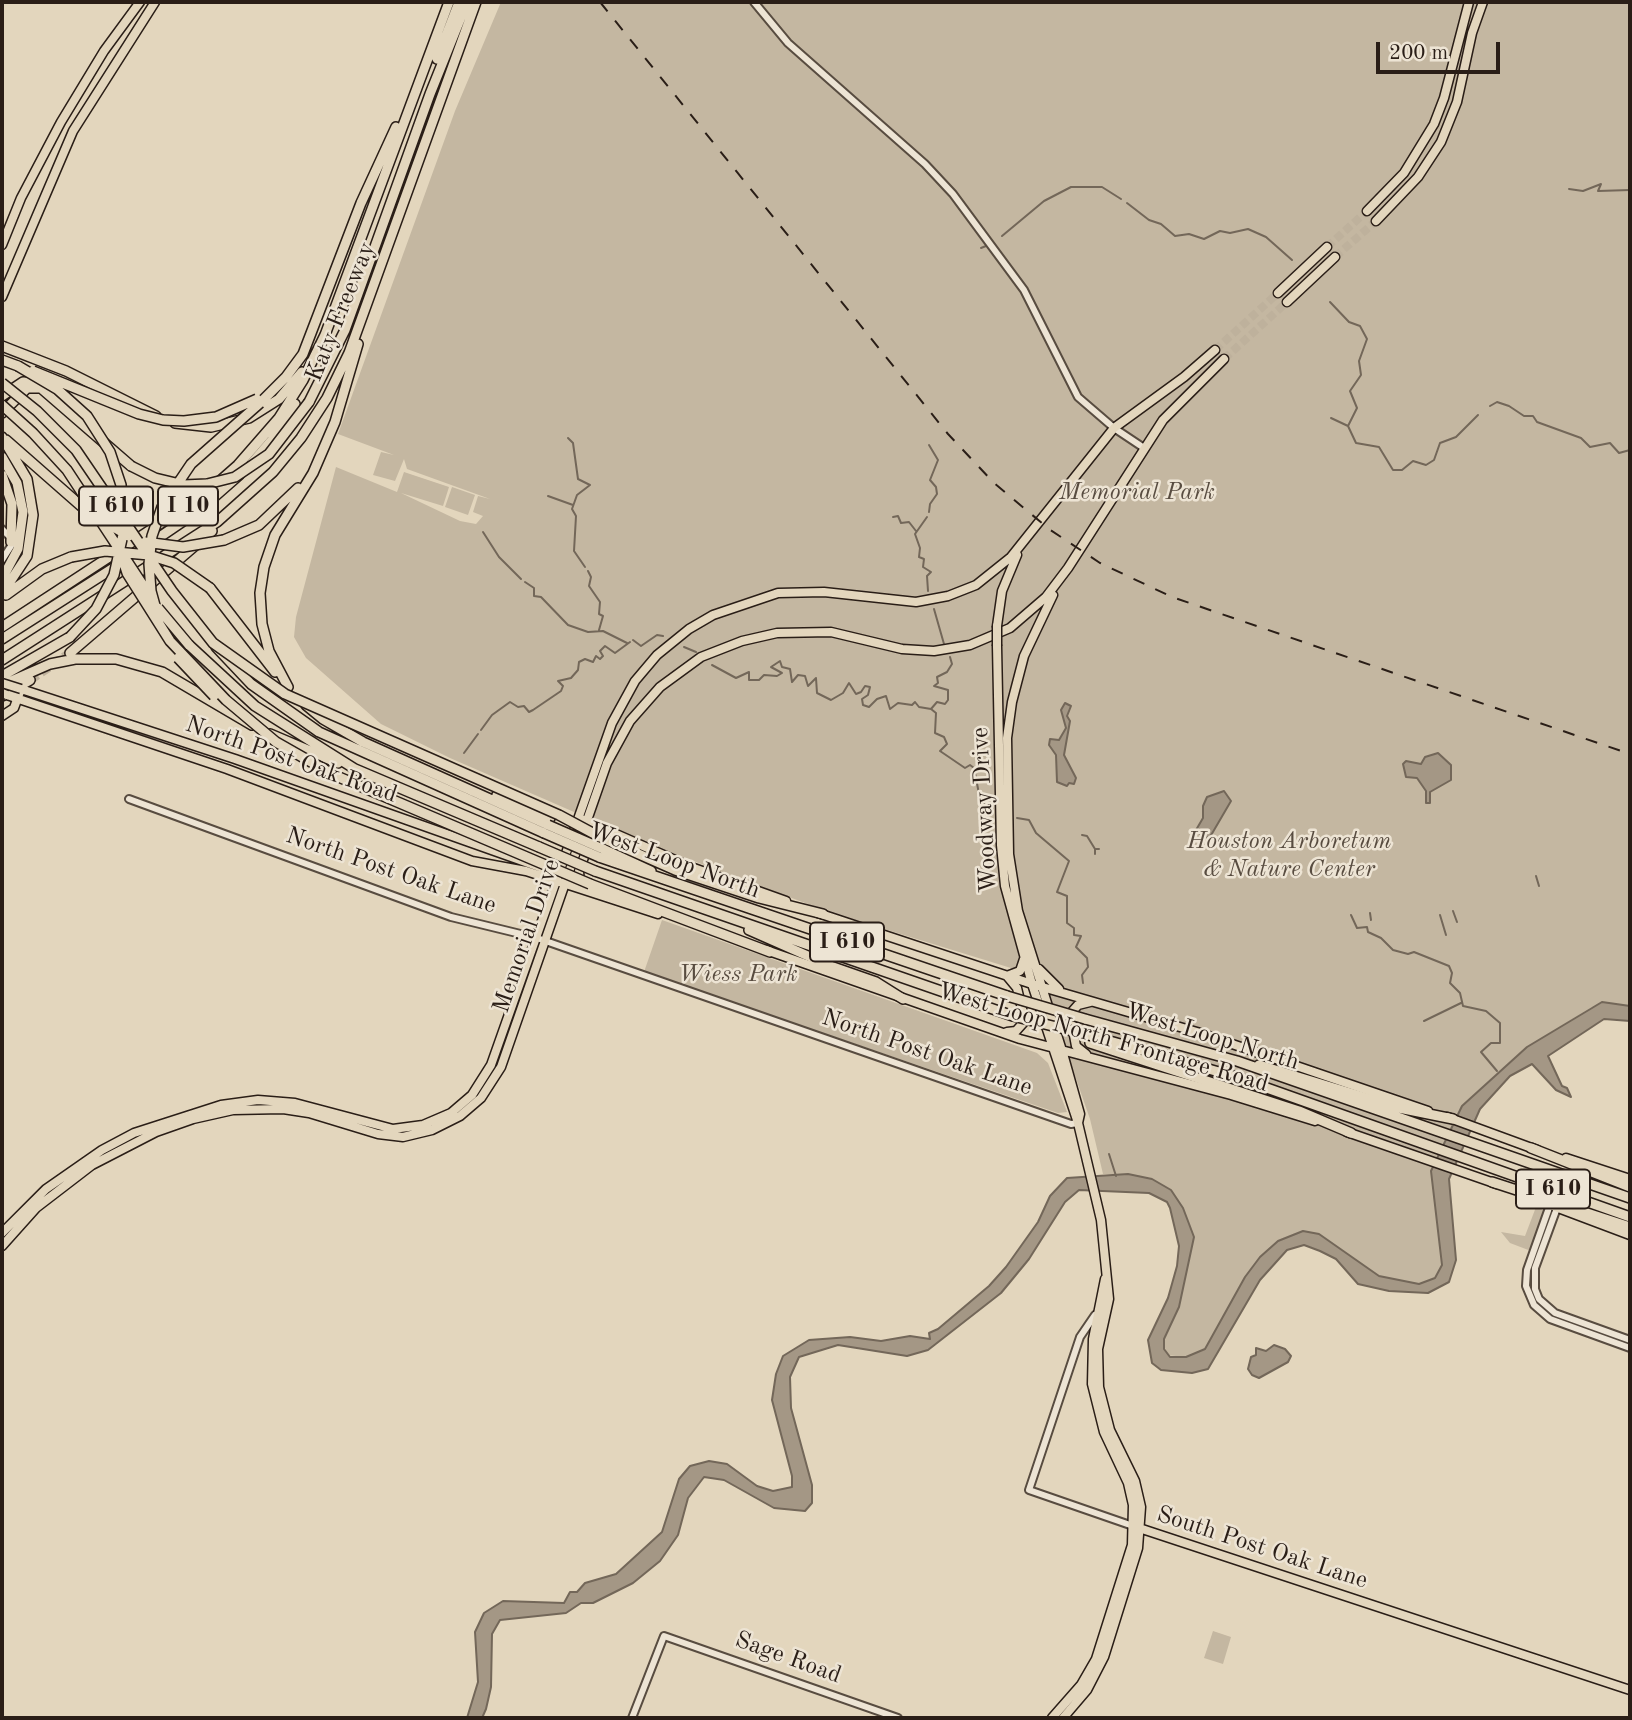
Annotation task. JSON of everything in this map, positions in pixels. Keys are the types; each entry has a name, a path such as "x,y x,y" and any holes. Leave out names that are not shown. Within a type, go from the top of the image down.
{"highway":[{"name":"Katy Freeway","path":"2,627 164,523 222,480 279,418 303,380 325,335 449,2"},
{"path":"308,401 341,327 459,2"},
{"path":"2,413 27,388 41,388 132,465 155,478 184,485 207,484 235,477 269,454 308,401 345,330 430,94 467,2"},
{"name":"Katy Freeway","path":"2,660 201,533 236,507 290,452 327,398 349,353 476,2"},
{"path":"243,720 195,678 173,651 153,602 149,558 159,514 178,480 270,391 303,354 361,203 393,132 407,111"},
{"path":"288,687 266,639 260,604 261,581 272,543 320,456 335,422 385,256"},
{"path":"2,346 66,371 162,419 191,427 211,428 249,418 279,399 305,369 325,335"},
{"path":"2,639 184,521 235,480 260,454 289,414 325,335"},
{"path":"2,360 139,414 170,421 216,417 270,391"},
{"path":"2,677 70,637 96,609 117,568 124,530 121,485 110,452 87,416 57,389 18,366"},
{"path":"2,396 23,382 43,385 132,465"},
{"name":"I 610","path":"2,383 37,411 76,450 172,592 231,666 256,689 331,739 548,825"},
{"name":"West Loop North","path":"2,405 62,464 169,623 211,668 268,715 322,753 594,871 729,919 1013,1016 1091,1040 1233,1076 1630,1217"},
{"path":"2,437 88,512 121,532 153,543 183,547 224,540 259,525 279,510 320,456"},
{"path":"2,437 27,480 33,515 27,556 2,596"},
{"path":"2,457 16,483 23,512 21,537 2,579"},
{"path":"2,475 12,505 11,541"},
{"path":"70,653 222,524 236,507"},
{"path":"119,548 127,573 170,641 226,700 276,742 334,775 588,888 771,952"},
{"path":"2,596 42,569 71,557 105,551 149,555 173,563 210,587 288,687 323,719 386,752 548,825 759,898 823,915"},
{"path":"213,643 285,694 559,816 604,843"},
{"path":"2,684 39,667 63,661 99,658 133,663 171,677 243,720 322,753"},
{"path":"8,696 30,680"},
{"name":"West Loop North","path":"604,843 688,887 1007,996 1398,1109 1480,1147 1630,1198"},
{"path":"729,919 764,939 876,982 903,999"},
{"path":"1091,1040 1299,1111 1351,1133"},
{"path":"1398,1109 1453,1119"},
{"path":"1531,1148 1630,1187"},
{"path":"1492,1182 1630,1227"}],"main road":[{"path":"2,245 41,159 104,51 140,2"},
{"path":"2,296 51,175 73,131 115,60 155,2"},
{"path":"1367,211 1404,173 1431,130 1444,98 1469,2"},
{"path":"1376,221 1418,177 1441,142 1457,102 1472,33 1483,2"},
{"path":"1278,293 1327,247"},
{"path":"1287,302 1335,257"},
{"name":"Memorial Drive","path":"2,1233 79,1165 134,1133 221,1105 258,1100 393,1129 423,1125 451,1113 472,1096 491,1065 541,939 621,704 652,660 689,629 739,604 778,593 824,592 902,602 948,596 976,585 999,569 1031,533 1080,467 1114,428 1184,377 1215,350"},
{"name":"Memorial Drive","path":"582,819 607,763 630,721 660,687 701,657 742,641 799,631 831,632 911,650 943,650 970,645 998,635 1022,619 1046,597 1068,568 1144,448 1176,404 1224,359"},
{"name":"Woodway Drive","path":"1031,533 1005,580 997,626 1003,872 1024,958 1062,1051 1080,1114 1078,1123"},
{"name":"Woodway Drive","path":"1068,568 1037,624 1020,670 1009,721 1003,786 1012,886 1035,964 1036,985 1052,1048 1078,1123 1101,1220 1109,1299 1095,1354"},
{"name":"North Post Oak Road","path":"2,684 235,759 562,879"},
{"path":"2,716 10,712 8,696 21,689"},
{"name":"North Post Oak Road","path":"8,696 226,769 471,861 562,879"},
{"path":"582,819 604,843"},
{"path":"588,888 578,878 590,840 599,833 604,843"},
{"path":"562,879 588,888"},
{"name":"West Loop North Frontage Road","path":"823,915 1090,1002 1150,1017 1398,1109"},
{"name":"Memorial Drive","path":"295,1107 391,1136 412,1135 448,1123 481,1098 495,1078 530,986 541,939"},
{"name":"West Loop North Frontage Road","path":"771,952 1020,1039 1231,1095 1384,1143 1630,1235"},
{"path":"1001,1032 1016,1031 1025,1021 1017,988 1007,976 1020,971 1024,958"},
{"path":"1035,964 1050,983 1068,994"},
{"path":"1073,1090 1073,1064 1088,1057 1076,1046 1070,1014 1078,1005 1090,1002"},
{"path":"1020,1039 1038,1047 1058,1065"},
{"path":"1453,1119 1531,1148 1630,1179"},
{"name":"Memorial Drive","path":"2,1246 34,1205"},
{"name":"Woodway Drive","path":"1063,1718 1087,1690 1138,1551 1141,1529 1117,1450 1099,1405 1093,1339 1107,1269"},
{"name":"Woodway Drive","path":"1121,1595 1129,1558 1141,1529"},
{"name":"South Post Oak Lane","path":"1141,1529 1630,1690"},
{"name":"Woodway Drive","path":"1052,1718 1070,1700 1099,1660"}],"street":[{"path":"754,2 788,43 925,164 953,194 1024,290 1074,391 1114,428 1144,448"},
{"path":"2,529 11,541 7,563"},
{"name":"North Post Oak Lane","path":"129,799 448,916 541,939 1071,1124 1078,1123"},
{"path":"1554,1207 1535,1268 1535,1289 1539,1299 1555,1313 1630,1340"},
{"path":"1554,1207 1527,1270 1526,1286 1534,1305 1550,1319 1630,1348"},
{"name":"South Post Oak Lane","path":"1098,1310 1078,1343 1029,1490 1141,1529"},
{"path":"1078,1343 1086,1334 1093,1339"},
{"name":"Sage Road","path":"632,1718 664,1636 898,1718"}],"green space":[{"name":"Memorial Park","path":"501,2 1630,2 1630,1006 1592,1007 1527,1047 1431,1171 1442,1265 1435,1278 1419,1284 1379,1276 1319,1234 1303,1231 1279,1241 1205,1349 1186,1357 1166,1355 1164,1340 1179,1307 1194,1237 1183,1208 1128,1174 1103,1174 1090,1119 1042,981 1011,968 829,912 643,842 450,758 381,724 306,658 294,637 296,617 336,467 397,492 404,472 449,487 443,506 401,493 460,521 476,524 483,516 473,512 478,496 490,499 407,469 404,459 395,481 373,475 381,452 394,455 338,434 455,111"},
{"path":"452,487 475,495 468,515 445,507"},
{"name":"Wiess Park","path":"662,920 1037,1053 1048,1063 1067,1112 1058,1113 644,972"},
{"path":"1536,1207 1545,1211 1531,1251 1510,1243 1501,1232 1525,1236"},
{"path":"1213,1631 1231,1637 1223,1664 1204,1658"}],"shaded area":[{"path":"1065,703 1071,706 1067,716 1070,721 1064,755 1076,778 1074,784 1069,783 1067,786 1057,782 1056,755 1049,745 1050,739 1059,740 1066,728 1061,710"},
{"path":"1438,753 1451,765 1451,780 1430,792 1430,803 1426,803 1426,791 1417,778 1406,777 1403,764 1406,761 1421,764 1425,757"},
{"path":"1224,791 1231,801 1210,837 1204,838 1196,830 1203,818 1203,806 1207,797"},
{"path":"1602,1002 1630,1006 1630,1021 1604,1019 1548,1056 1562,1086 1567,1088 1571,1097 1556,1090 1532,1064 1510,1076 1480,1109 1449,1179 1456,1260 1449,1282 1428,1293 1389,1291 1358,1284 1336,1259 1320,1251 1304,1245 1287,1250 1260,1280 1208,1369 1192,1373 1161,1370 1152,1363 1148,1340 1168,1298 1177,1266 1179,1246 1170,1208 1167,1202 1149,1193 1079,1190 1065,1202 1029,1259 1001,1293 928,1350 907,1356 838,1345 799,1357 790,1377 791,1408 812,1485 812,1503 805,1511 774,1508 724,1480 704,1477 688,1498 678,1535 660,1561 633,1583 593,1603 581,1603 566,1613 500,1620 492,1634 491,1687 486,1709 482,1718 467,1718 478,1682 475,1632 484,1613 503,1601 564,1603 570,1592 577,1592 585,1583 616,1574 662,1532 679,1479 690,1466 709,1461 727,1464 757,1486 773,1491 792,1487 792,1476 772,1400 776,1374 783,1356 809,1340 850,1337 881,1341 910,1336 930,1339 929,1333 938,1329 989,1286 1006,1267 1038,1222 1050,1196 1067,1178 1128,1174 1152,1179 1171,1190 1183,1208 1194,1237 1179,1307 1164,1339 1164,1349 1170,1357 1186,1357 1205,1349 1245,1277 1260,1257 1278,1241 1303,1231 1319,1234 1379,1276 1419,1284 1435,1278 1442,1265 1431,1171 1462,1106 1527,1047"},
{"path":"1274,1345 1285,1349 1291,1356 1288,1362 1259,1378 1252,1375 1248,1369 1251,1357 1256,1355 1256,1348 1266,1351"}],"waterway":[{"path":"1569,189 1583,191 1601,184 1598,191 1630,190"},
{"path":"1002,236 1044,201 1071,187 1102,187 1121,199"},
{"path":"1127,203 1175,236 1189,234 1204,239 1220,231 1230,233 1248,229 1266,237 1292,260"},
{"path":"981,248 986,246"},
{"path":"1330,302 1349,322 1360,326 1367,339 1359,361 1361,375 1350,391 1357,408 1348,426 1356,443 1379,447 1393,470 1402,470 1413,461 1426,465 1434,460 1440,443 1456,437 1478,415"},
{"path":"1490,406 1497,402 1509,406 1524,416 1533,416 1537,422 1581,438 1590,447 1610,443 1619,453 1630,450"},
{"path":"1331,418 1348,426"},
{"path":"568,438 573,443 578,479 590,485 577,495 572,509 576,516 574,551 585,567"},
{"path":"929,445 938,460 930,480 936,487 937,494 930,504 929,512"},
{"path":"548,496 573,505"},
{"path":"893,517 898,516 901,523 909,522 916,531"},
{"path":"927,517 915,534 920,548 919,557 924,559 923,567 931,572 927,576 928,591"},
{"path":"483,532 499,557 521,579"},
{"path":"588,571 591,577 589,586 600,602 599,614 603,616 599,630"},
{"path":"525,582 534,588 534,596 541,597 568,625 588,632 603,631 627,643"},
{"path":"934,609 944,644"},
{"path":"633,640 641,646 657,635 663,636"},
{"path":"481,730 492,715 510,702 518,707 524,706 529,712 561,691 563,686 558,681 571,678 578,670 579,662 585,659 593,662 596,656 600,659 603,656 600,651 605,646 615,653 630,642"},
{"path":"684,647 696,652"},
{"path":"950,657 952,664 947,672 937,677 938,683 934,686 948,690 945,704 937,702 931,709 936,713 935,733 944,737 947,744 940,751 965,768 970,765 974,768 980,799 991,812"},
{"path":"712,665 736,678 749,672 749,680 759,680 764,675 777,676 782,673 771,667 780,661 782,667 790,669 792,682 798,675 805,676 808,686 816,678 817,693 831,700 843,693 849,683 856,694 865,686 870,687 868,695 862,699 863,705 869,707 877,699 886,696 890,709 898,703 912,705 915,702 919,707 931,709"},
{"path":"464,753 478,734"},
{"path":"1017,818 1029,820 1036,833 1069,861 1057,892 1067,896 1067,923 1074,928 1074,935 1081,936 1076,947 1087,958 1088,967 1082,975 1083,983"},
{"path":"1082,835 1087,836 1095,849 1099,849 1095,849 1095,854"},
{"path":"1536,876 1539,886"},
{"path":"1453,911 1457,922"},
{"path":"1370,913 1371,920"},
{"path":"1351,915 1357,928 1367,927 1368,932 1381,938 1393,950 1408,954 1414,952 1449,966 1452,973 1450,983 1460,993 1463,1006 1486,1011 1500,1023 1500,1043 1491,1043 1481,1052 1497,1071"},
{"path":"1440,915 1446,935"},
{"path":"1424,1021 1461,1003"},
{"path":"1109,1154 1116,1176"}],"tunnel":[{"path":"1327,247 1367,211"},
{"path":"1335,257 1376,221"},
{"path":"1215,350 1278,293"},
{"path":"1224,359 1287,302"},
{"path":"30,680 70,653"}],"railway":[{"path":"600,2 948,434 994,483 1049,529 1100,563 1172,597 1630,754"}],"park label":[{"name":"Houston Arboretum & Nature Center","path":"1289,856"}]}
